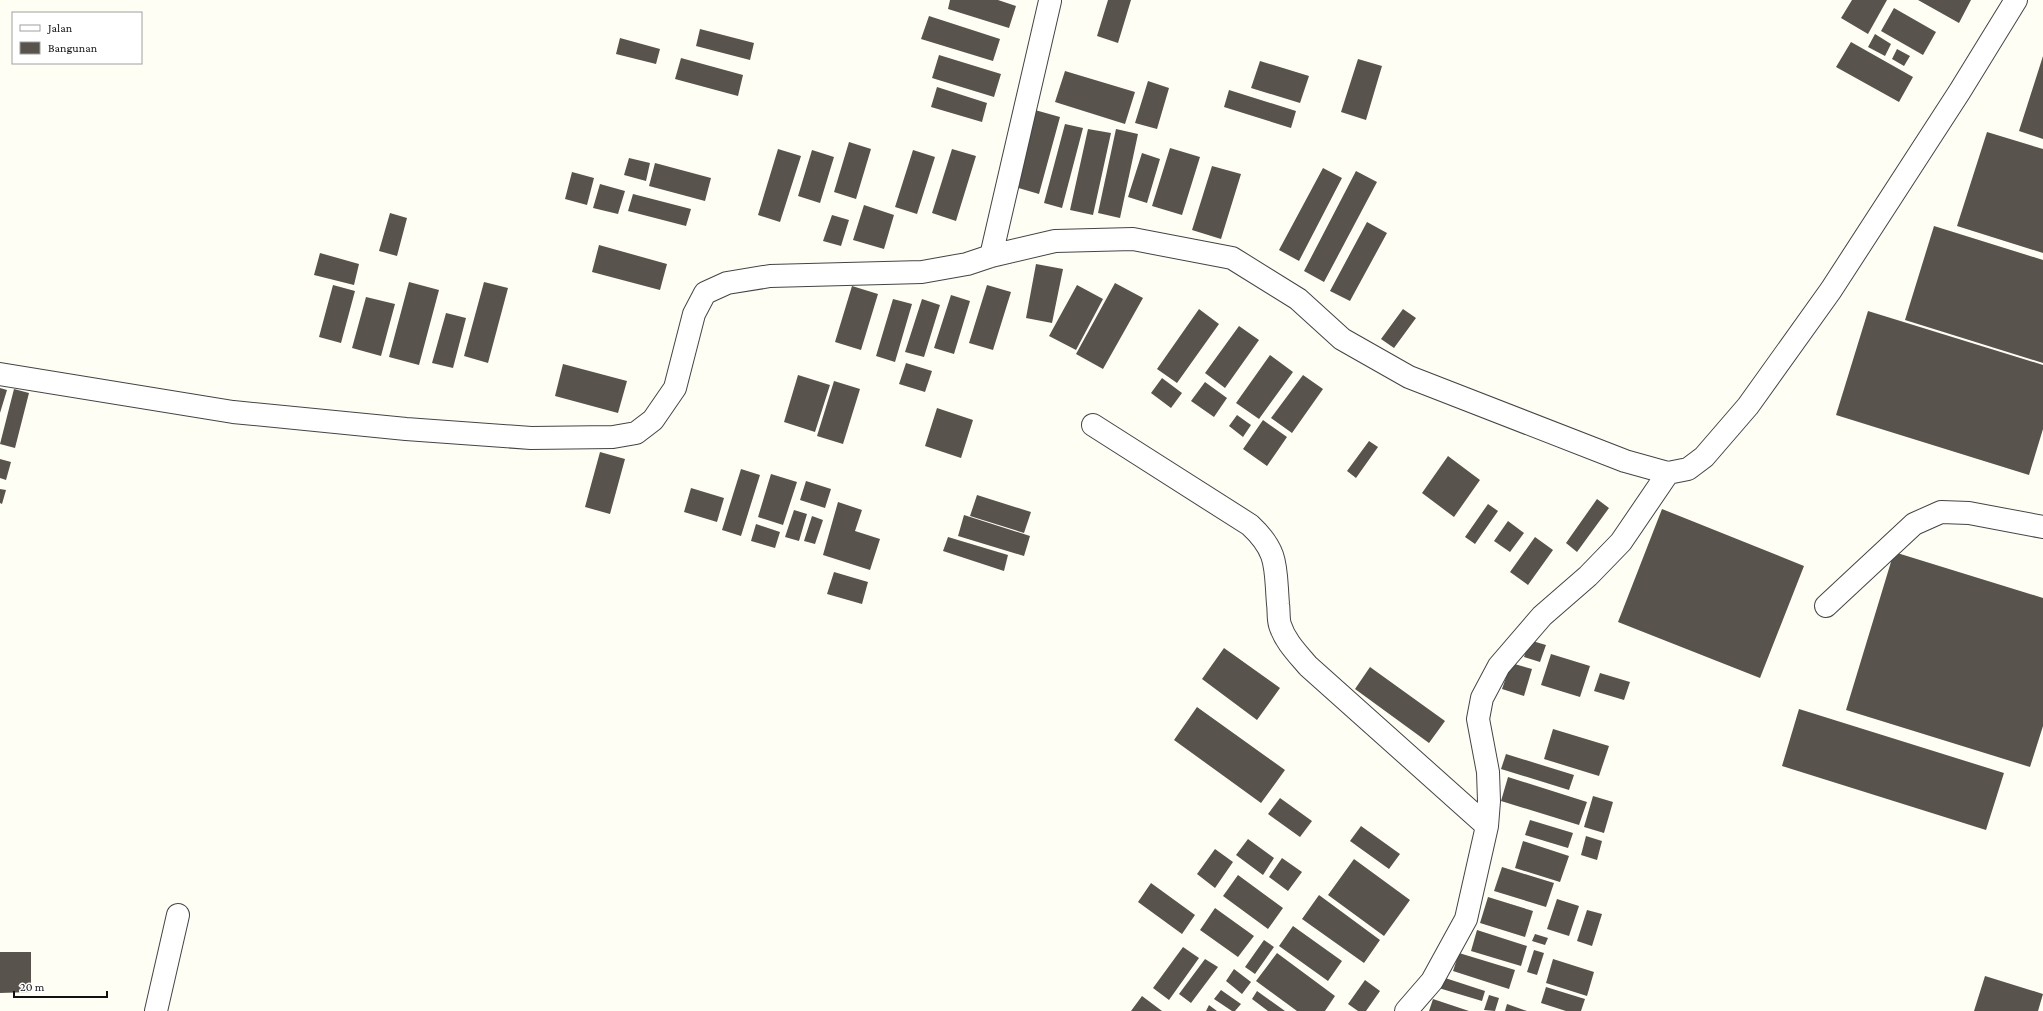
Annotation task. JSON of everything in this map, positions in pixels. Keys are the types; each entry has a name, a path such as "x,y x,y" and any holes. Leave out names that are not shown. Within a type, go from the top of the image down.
{"street":[{"path":"0,374 233,412 406,429 515,437 579,439 613,437 636,433 652,420 675,388 694,314 705,293 727,283 770,276 922,272 967,264 991,256 1055,241 1133,239 1232,258 1298,299 1342,339 1409,377 1625,461 1668,473 1688,469 1704,457 1748,406 1832,290 1960,91 2016,0"},
{"path":"991,256 1050,1"},
{"path":"1093,425 1250,525 1262,536 1272,551 1276,569 1280,624 1291,647 1308,666 1486,826"},
{"path":"1406,1011 1432,981 1466,919 1486,826 1489,801 1488,772 1478,719 1482,698 1500,666 1542,616 1588,576 1621,542 1668,473"},
{"path":"1826,606 1914,524 1941,512 1969,513 2043,527"},
{"path":"156,1011 178,915"}],"building":[{"path":"950,0 998,0 1016,6 1009,28 948,9"},
{"path":"1108,0 1131,0 1118,43 1097,36"},
{"path":"1852,0 1887,0 1868,34 1841,18"},
{"path":"1918,0 1971,0 1959,23"},
{"path":"1894,8 1936,32 1923,55 1881,31"},
{"path":"929,16 1000,39 993,61 921,39"},
{"path":"700,29 754,43 750,60 696,46"},
{"path":"1875,34 1891,44 1885,56 1868,47"},
{"path":"620,38 660,49 656,64 616,54"},
{"path":"1851,42 1913,77 1899,102 1836,67"},
{"path":"1897,49 1910,56 1904,66 1892,59"},
{"path":"939,55 1001,74 994,97 932,78"},
{"path":"2043,56 2043,139 2019,131"},
{"path":"681,58 743,75 738,96 675,79"},
{"path":"1358,59 1382,66 1366,120 1341,112"},
{"path":"1260,61 1309,76 1300,103 1251,88"},
{"path":"1065,71 1135,92 1125,124 1055,102"},
{"path":"1148,81 1169,88 1157,129 1135,123"},
{"path":"937,87 987,103 982,122 931,107"},
{"path":"1229,90 1296,111 1291,128 1224,107"},
{"path":"1035,110 1060,117 1039,194 1015,187"},
{"path":"1065,124 1083,128 1062,208 1044,203"},
{"path":"1088,129 1111,133 1093,215 1070,210"},
{"path":"1116,129 1138,134 1120,218 1098,213"},
{"path":"1987,132 2043,149 2043,253 1957,226"},
{"path":"849,142 871,149 856,199 834,192"},
{"path":"1170,148 1200,157 1182,215 1152,206"},
{"path":"778,149 801,156 780,222 758,215"},
{"path":"952,149 976,156 956,221 932,213"},
{"path":"812,150 834,157 820,203 798,196"},
{"path":"913,150 935,157 917,214 895,207"},
{"path":"1142,153 1160,159 1147,203 1128,197"},
{"path":"629,158 650,163 646,181 624,175"},
{"path":"655,163 711,178 705,201 649,186"},
{"path":"1212,166 1241,174 1221,239 1192,230"},
{"path":"1323,168 1342,178 1299,261 1279,250"},
{"path":"1356,171 1377,182 1324,282 1304,271"},
{"path":"572,172 594,178 587,205 565,199"},
{"path":"600,184 625,191 618,214 593,208"},
{"path":"633,194 691,209 686,226 628,211"},
{"path":"864,205 894,215 884,249 853,240"},
{"path":"390,213 407,218 397,256 379,251"},
{"path":"832,215 849,220 841,246 823,241"},
{"path":"1367,222 1387,233 1350,301 1330,291"},
{"path":"1934,226 2043,260 2043,363 1905,320"},
{"path":"599,245 667,264 660,290 592,272"},
{"path":"320,253 359,264 354,285 314,275"},
{"path":"1036,264 1063,269 1052,323 1026,318"},
{"path":"409,282 439,290 419,365 389,357"},
{"path":"484,282 508,288 488,363 464,356"},
{"path":"1115,283 1143,298 1103,369 1076,354"},
{"path":"333,285 355,291 341,343 319,337"},
{"path":"987,285 1011,292 993,350 969,343"},
{"path":"1077,285 1103,299 1076,350 1049,336"},
{"path":"852,286 878,294 861,350 835,342"},
{"path":"951,295 970,301 954,354 934,348"},
{"path":"366,297 395,304 381,356 352,348"},
{"path":"893,299 912,304 895,362 876,356"},
{"path":"922,299 940,305 924,357 905,352"},
{"path":"1199,309 1219,324 1177,383 1157,369"},
{"path":"1403,309 1416,318 1394,348 1381,339"},
{"path":"1868,311 2043,365 2043,429 2029,475 1836,415"},
{"path":"446,313 466,318 453,368 432,363"},
{"path":"1239,326 1259,340 1225,388 1205,373"},
{"path":"1270,355 1293,372 1259,419 1236,403"},
{"path":"906,363 932,371 925,392 899,384"},
{"path":"563,364 627,381 618,413 555,396"},
{"path":"798,375 830,385 815,432 784,422"},
{"path":"1303,375 1323,389 1292,433 1271,418"},
{"path":"1162,378 1182,393 1171,408 1151,393"},
{"path":"834,381 860,389 843,444 817,436"},
{"path":"1205,382 1227,398 1214,417 1191,401"},
{"path":"0,388 7,390 0,413"},
{"path":"14,389 29,393 15,448 0,444"},
{"path":"937,408 973,420 961,458 925,446"},
{"path":"1237,415 1251,425 1243,437 1229,426"},
{"path":"1263,420 1287,437 1267,466 1243,449"},
{"path":"1369,441 1378,447 1356,478 1347,471"},
{"path":"600,452 625,459 610,514 585,507"},
{"path":"1448,456 1480,480 1454,517 1422,493"},
{"path":"0,459 11,462 6,480 0,478"},
{"path":"741,469 760,475 741,536 722,530"},
{"path":"771,474 797,482 783,525 758,517"},
{"path":"806,481 831,489 825,508 800,500"},
{"path":"691,488 724,498 717,522 684,512"},
{"path":"0,489 6,490 2,504 0,503"},
{"path":"977,495 1031,512 1024,533 970,516"},
{"path":"1597,499 1609,508 1577,552 1566,543"},
{"path":"838,502 862,510 855,531 880,539 870,570 823,555"},
{"path":"1488,504 1498,511 1475,544 1465,537"},
{"path":"1662,509 1804,566 1760,678 1618,622"},
{"path":"794,510 807,514 799,541 785,537"},
{"path":"964,515 1030,536 1024,556 958,536"},
{"path":"812,516 823,520 815,544 804,541"},
{"path":"1508,521 1524,533 1510,552 1494,541"},
{"path":"756,524 780,532 775,548 751,541"},
{"path":"948,537 1008,555 1004,571 943,551"},
{"path":"1535,537 1553,550 1528,585 1510,572"},
{"path":"1894,552 2043,598 2043,726 2030,767 1846,710"},
{"path":"834,572 868,582 862,604 827,594"},
{"path":"1529,640 1546,645 1540,662 1524,657"},
{"path":"1224,648 1280,688 1257,720 1202,679"},
{"path":"1551,654 1590,666 1580,697 1541,685"},
{"path":"1511,663 1532,669 1524,696 1502,689"},
{"path":"1370,667 1445,721 1429,743 1355,689"},
{"path":"1600,673 1630,682 1624,700 1594,691"},
{"path":"1197,707 1285,770 1261,803 1174,740"},
{"path":"1799,709 2004,773 1986,830 1782,766"},
{"path":"1553,729 1609,746 1599,776 1544,759"},
{"path":"1506,754 1574,775 1569,790 1501,769"},
{"path":"1508,777 1587,802 1579,825 1501,801"},
{"path":"1593,796 1613,802 1604,833 1584,827"},
{"path":"1280,798 1312,821 1300,837 1268,814"},
{"path":"1530,820 1573,833 1568,848 1525,835"},
{"path":"1361,826 1400,854 1389,869 1350,841"},
{"path":"1586,836 1602,841 1597,860 1581,855"},
{"path":"1248,839 1274,858 1263,875 1236,855"},
{"path":"1523,841 1569,856 1560,882 1515,868"},
{"path":"1215,849 1233,862 1215,888 1197,874"},
{"path":"1282,858 1302,872 1288,891 1269,877"},
{"path":"1354,859 1410,900 1384,936 1328,895"},
{"path":"1502,867 1554,883 1546,907 1494,891"},
{"path":"1238,875 1283,908 1268,929 1223,896"},
{"path":"1151,883 1195,915 1182,934 1138,902"},
{"path":"1319,895 1380,940 1364,963 1302,919"},
{"path":"1488,897 1533,911 1525,937 1480,923"},
{"path":"1557,899 1579,906 1569,936 1547,929"},
{"path":"1215,908 1254,936 1238,957 1200,930"},
{"path":"1587,910 1602,914 1592,946 1577,941"},
{"path":"1293,926 1342,961 1328,981 1279,946"},
{"path":"1477,930 1527,946 1521,966 1471,951"},
{"path":"1535,934 1548,938 1545,945 1532,941"},
{"path":"1264,940 1274,947 1255,974 1245,967"},
{"path":"1183,947 1199,958 1169,1000 1153,988"},
{"path":"1534,950 1544,953 1537,975 1527,972"},
{"path":"0,952 31,952 31,992 0,993"},
{"path":"1277,953 1335,996 1325,1011 1297,1011 1256,981"},
{"path":"1459,953 1515,970 1509,989 1453,971"},
{"path":"1205,959 1218,967 1191,1003 1179,994"},
{"path":"1553,959 1594,972 1587,996 1546,983"},
{"path":"1234,969 1251,982 1242,994 1226,981"},
{"path":"1436,975 1485,991 1482,1001 1432,986"},
{"path":"1985,976 2043,994 2038,1011 1974,1011"},
{"path":"1365,980 1380,991 1366,1011 1358,1011 1348,1004"},
{"path":"1546,987 1585,999 1581,1011 1566,1011 1541,1003"},
{"path":"1221,990 1241,1004 1235,1011 1232,1011 1214,999"},
{"path":"1257,991 1285,1011 1268,1011 1252,999"},
{"path":"1489,995 1499,998 1495,1011 1484,1010"},
{"path":"1142,996 1162,1011 1131,1011"},
{"path":"1433,999 1469,1011 1429,1011"},
{"path":"1507,1004 1527,1011 1505,1011"},
{"path":"1209,1005 1217,1011 1206,1011"}]}
